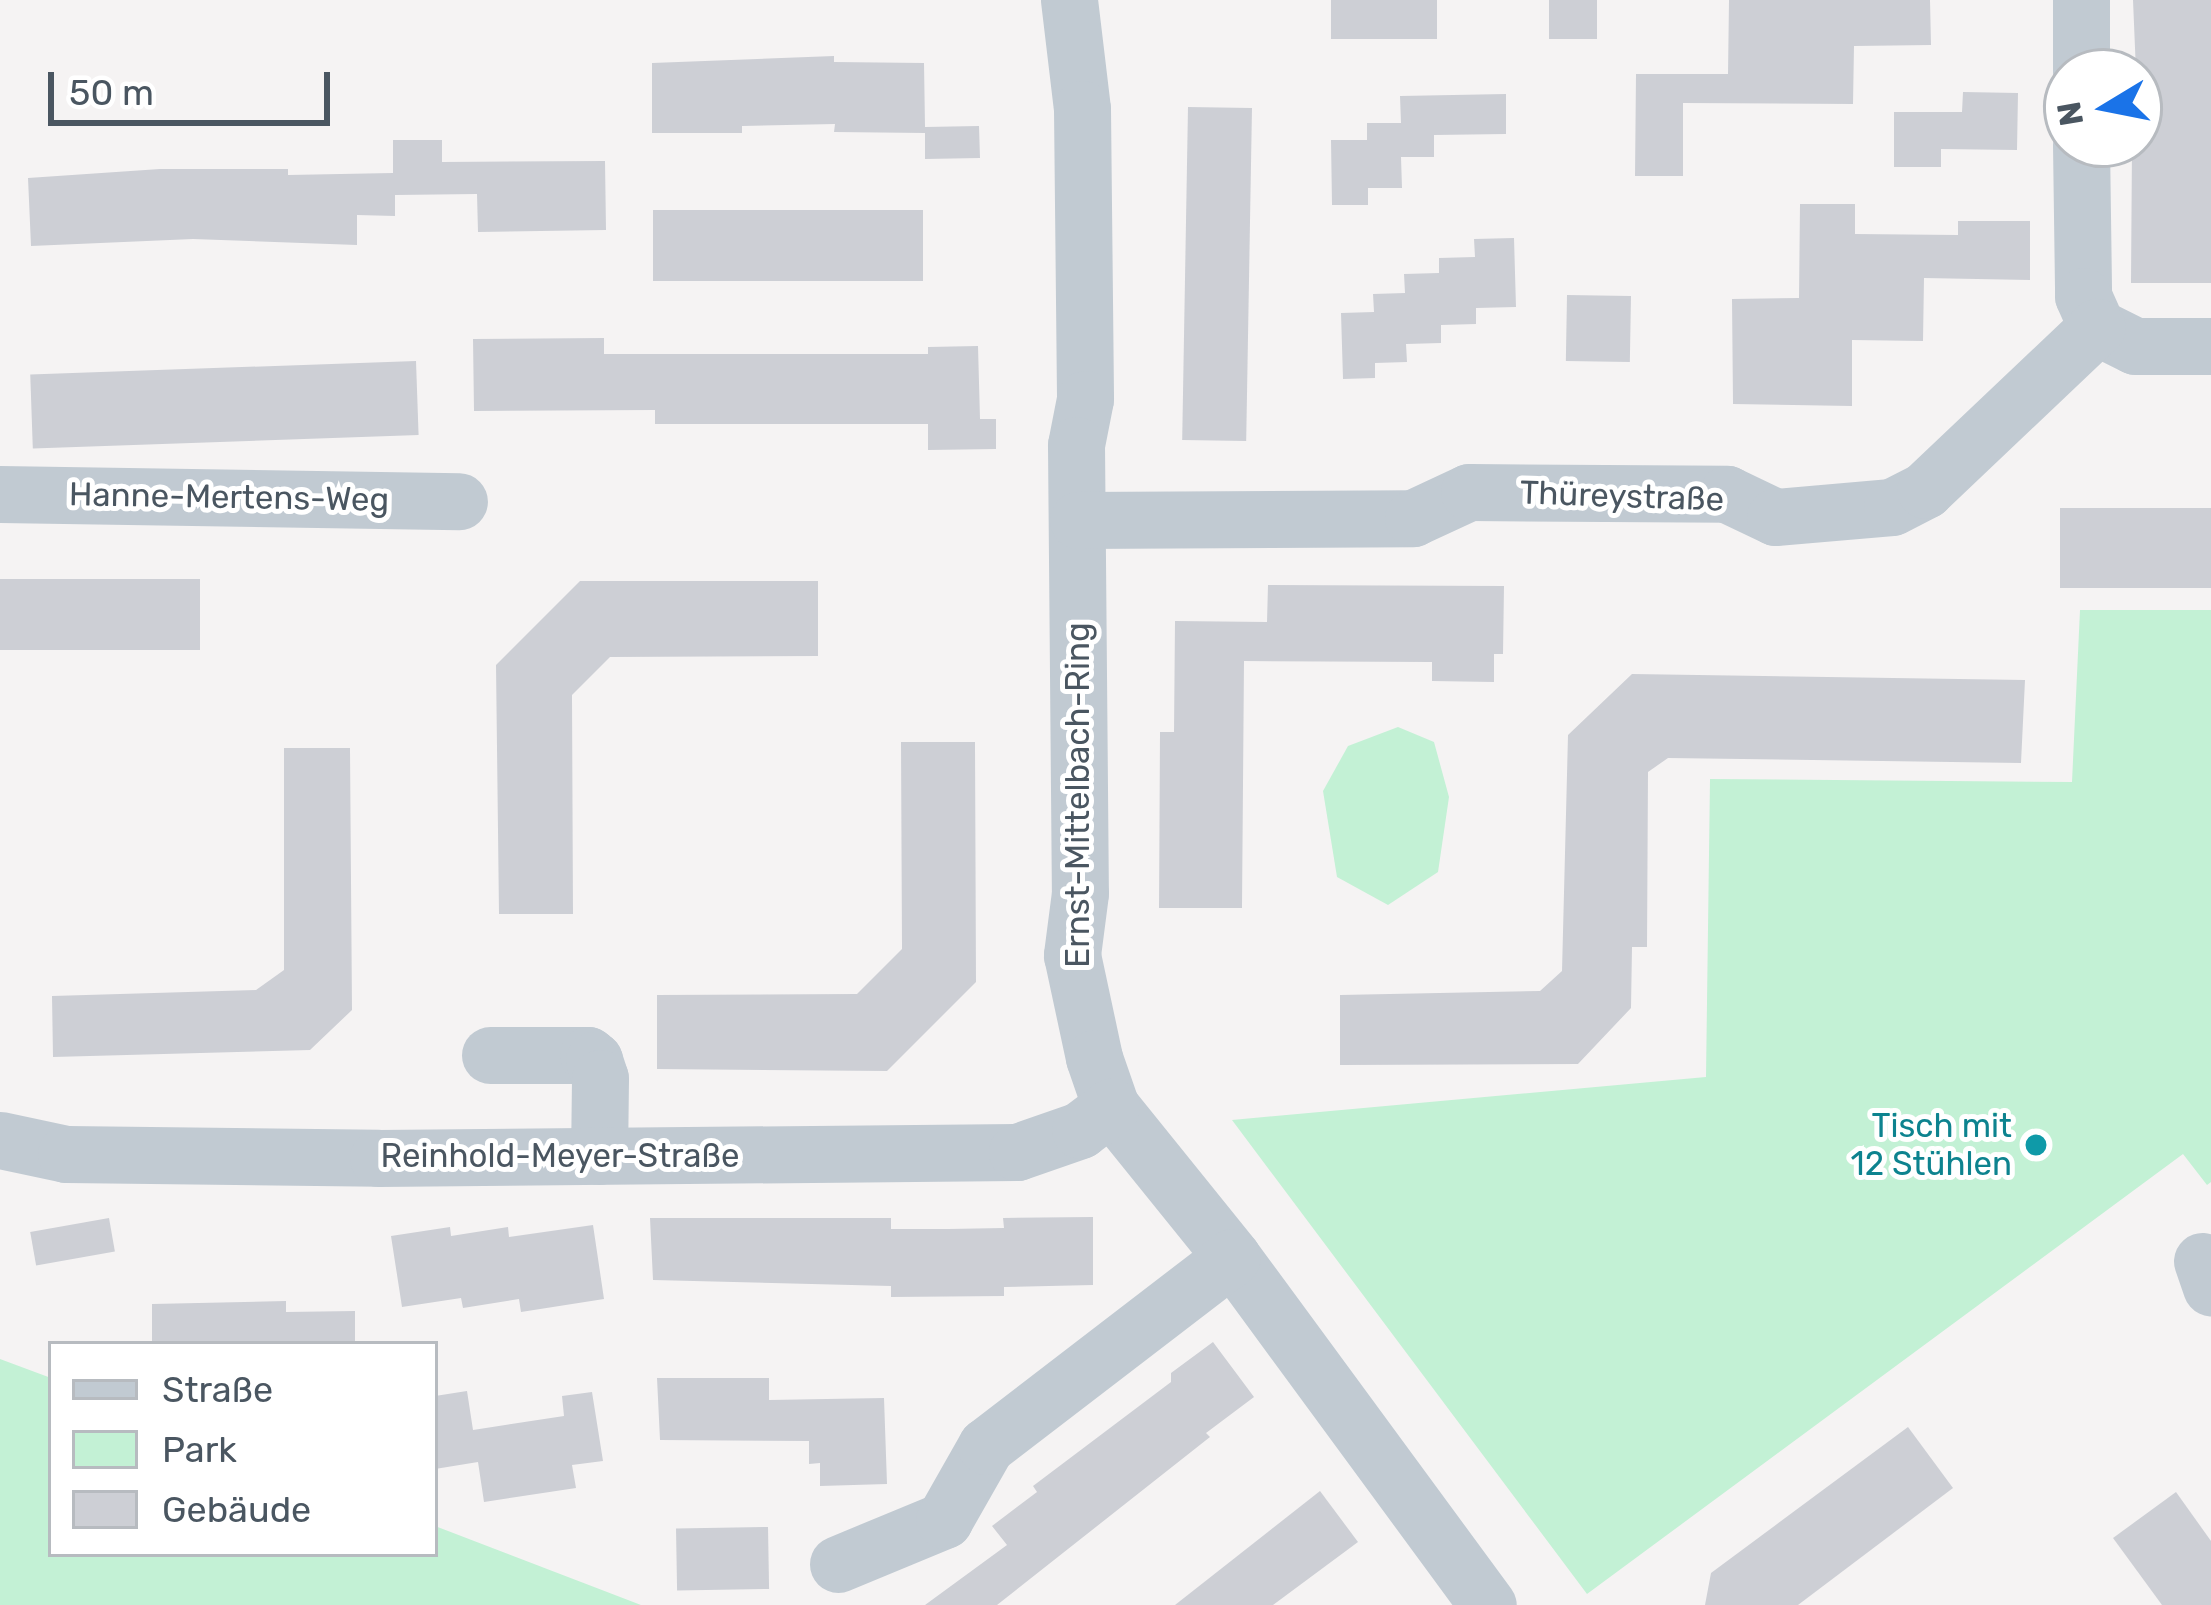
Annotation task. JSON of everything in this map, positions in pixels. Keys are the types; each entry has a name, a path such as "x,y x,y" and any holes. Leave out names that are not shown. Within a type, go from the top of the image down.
{"street":[{"name":"Ernst-Mittelbach-Ring","path":"1069,0 1082,109 1085,399 1076,445 1081,893 1072,955 1094,1058 1111,1107 1232,1257 1475,1601"},
{"path":"2081,0 2081,48"},
{"path":"2081,168 2083,296 2097,327 2135,346 2211,346"},
{"name":"Thüreystraße","path":"1078,520 1413,518 1469,492 1727,494 1774,517 1892,507 1925,490 2097,327"},
{"name":"Hanne-Mertens-Weg","path":"0,494 459,501"},
{"path":"490,1055 588,1054 600,1078 598,1156"},
{"name":"Reinhold-Meyer-Straße","path":"0,1140 66,1154 1017,1152 1080,1130 1111,1107"},
{"path":"838,1564 944,1520 986,1446 1232,1257"}],"green space":[{"path":"2080,610 2211,610 2211,1182 2207,1185 2183,1154 1587,1594 1232,1120 1706,1077 1710,779 2072,782"},
{"path":"1398,727 1434,742 1449,797 1438,872 1388,905 1337,877 1323,791 1348,746"},
{"path":"0,1359 48,1377 48,1557 438,1557 438,1527 641,1605 0,1605"}],"building":[{"path":"1331,0 1437,0 1437,39 1331,39"},
{"path":"1549,0 1597,0 1597,39 1549,39"},
{"path":"1729,0 1930,0 1931,45 1854,46 1853,104 1683,103 1683,176 1635,176 1636,74 1728,74"},
{"path":"2133,0 2211,0 2211,283 2131,283 2132,168 2163,168 2163,48 2135,48"},
{"path":"834,56 834,62 924,63 925,127 979,126 980,158 925,159 925,133 834,132 835,124 742,126 742,133 652,133 652,63"},
{"path":"1963,92 2018,93 2017,150 1941,149 1941,167 1894,167 1894,112 1962,112"},
{"path":"1506,94 1506,134 1434,135 1434,157 1401,157 1402,188 1368,188 1368,205 1332,205 1331,140 1367,140 1367,123 1401,123 1400,96"},
{"path":"1188,107 1252,108 1246,441 1182,440"},
{"path":"393,140 442,140 442,162 605,161 606,230 478,232 477,194 395,195 395,216 357,215 357,245 193,239 31,246 28,178 160,169 288,169 288,175 393,173"},
{"path":"1800,204 1855,204 1855,234 1958,235 1958,221 2030,221 2030,280 1924,278 1923,341 1852,340 1852,406 1733,404 1732,299 1799,298"},
{"path":"653,210 923,210 923,281 653,281"},
{"path":"1514,238 1516,307 1476,308 1476,324 1441,325 1441,343 1406,344 1407,362 1375,363 1375,378 1343,379 1341,313 1374,312 1373,294 1405,293 1404,274 1439,273 1439,258 1475,257 1474,239"},
{"path":"1567,295 1631,296 1630,362 1566,361"},
{"path":"604,338 604,354 928,354 928,347 978,346 980,419 996,419 996,449 928,450 928,424 655,424 655,410 474,411 473,339"},
{"path":"416,361 419,435 33,448 30,374"},
{"path":"2060,508 2211,508 2211,588 2060,588"},
{"path":"0,579 200,579 200,650 0,650"},
{"path":"580,581 818,581 818,656 610,657 572,695 573,914 499,914 496,665"},
{"path":"1268,585 1504,586 1503,654 1494,654 1494,682 1432,681 1432,662 1244,661 1242,908 1159,908 1160,732 1174,732 1175,621 1267,622"},
{"path":"1632,674 2025,680 2021,763 1668,758 1648,772 1647,947 1632,947 1631,1008 1578,1064 1340,1065 1340,995 1540,991 1562,971 1568,735"},
{"path":"901,742 975,742 976,982 887,1071 657,1069 657,995 857,994 902,949"},
{"path":"284,748 350,748 352,1010 310,1050 53,1057 52,996 256,990 284,970"},
{"path":"1093,1217 1093,1285 1004,1287 1004,1296 891,1297 891,1286 653,1280 650,1218 891,1218 891,1229 948,1229 1004,1228 1003,1218"},
{"path":"109,1218 115,1251 36,1265 30,1232"},
{"path":"593,1225 604,1299 521,1312 519,1299 463,1308 461,1298 402,1307 391,1236 450,1227 451,1236 508,1227 509,1237"},
{"path":"286,1301 286,1312 355,1311 355,1341 152,1341 152,1304"},
{"path":"1213,1342 1254,1397 997,1605 925,1605 1007,1545 992,1526 1037,1492 1033,1486 1171,1382 1171,1373"},
{"path":"657,1378 769,1378 769,1400 884,1398 887,1484 820,1486 820,1463 809,1464 809,1441 660,1440"},
{"path":"467,1391 473,1430 564,1416 562,1396 592,1392 603,1461 572,1465 576,1488 484,1502 478,1462 438,1469 438,1396"},
{"path":"1908,1427 1953,1488 1798,1605 1705,1605 1711,1573"},
{"path":"1320,1491 1358,1542 1273,1605 1175,1605"},
{"path":"2176,1492 2211,1541 2211,1605 2162,1605 2113,1538"},
{"path":"768,1527 769,1589 677,1591 676,1529"}],"place":[{"name":"Tisch mit 12 Stühlen","path":"2036,1145"}]}
